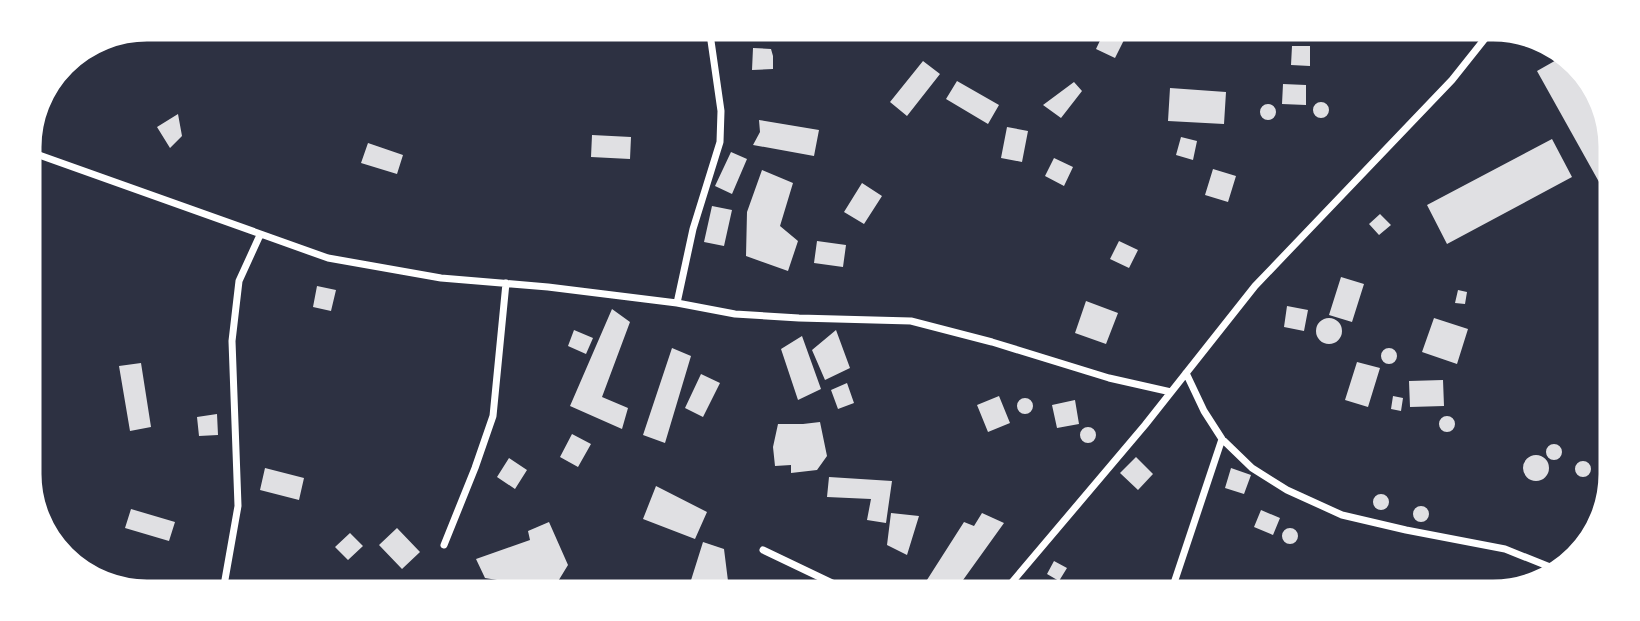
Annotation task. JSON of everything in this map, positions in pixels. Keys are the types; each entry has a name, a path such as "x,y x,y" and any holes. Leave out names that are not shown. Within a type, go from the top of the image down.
{"street":[{"path":"677,303 693,229 720,142 720,111 710,37"},
{"path":"1010,584 1171,392 1255,286 1452,80 1486,37"},
{"path":"37,154 328,258 441,278 548,287 677,303 735,314 911,320 1109,378 1171,392"},
{"path":"224,584 238,506 232,341 239,281 260,235"},
{"path":"444,545 493,416 506,283"},
{"path":"1186,373 1223,439 1252,468 1307,500 1342,515 1505,549 1552,568"},
{"path":"1174,584 1223,439"},
{"path":"763,550 834,584"}],"building":[{"path":"1102,37 1118,37 1124,40 1115,58 1096,49"},
{"path":"1292,46 1310,46 1310,66 1291,65"},
{"path":"753,48 771,49 773,69 752,70"},
{"path":"1559,58 1589,92 1600,118 1603,189 1537,71"},
{"path":"923,61 940,74 907,116 890,102"},
{"path":"957,81 999,105 988,124 946,99"},
{"path":"1074,82 1082,91 1061,118 1043,105"},
{"path":"1283,84 1306,85 1306,105 1282,104"},
{"path":"1170,88 1226,92 1224,124 1168,121"},
{"path":"1318,102 1324,102 1329,110 1327,116 1318,118 1313,113 1313,107"},
{"path":"1265,104 1271,104 1276,112 1274,118 1265,120 1260,115 1260,109"},
{"path":"178,114 182,136 170,148 157,127"},
{"path":"759,120 819,130 814,156 753,145 760,132"},
{"path":"1007,127 1028,131 1022,162 1001,158"},
{"path":"592,135 631,137 630,159 591,157"},
{"path":"1181,137 1197,141 1193,160 1176,155"},
{"path":"1552,139 1572,177 1447,244 1427,205"},
{"path":"368,143 403,155 397,174 361,163"},
{"path":"731,152 747,159 732,194 715,186"},
{"path":"1054,158 1073,167 1064,186 1045,176"},
{"path":"1213,169 1236,176 1228,202 1205,195"},
{"path":"762,170 793,183 780,226 798,241 788,271 746,256 747,212"},
{"path":"862,183 882,196 864,224 844,212"},
{"path":"712,206 732,210 724,246 704,242"},
{"path":"1380,214 1391,225 1379,235 1369,224"},
{"path":"817,241 846,245 843,267 814,263"},
{"path":"1119,241 1138,250 1129,268 1110,259"},
{"path":"1341,277 1364,284 1352,322 1329,315"},
{"path":"317,286 336,290 331,311 313,307"},
{"path":"1458,290 1467,292 1465,304 1455,303"},
{"path":"1086,301 1118,313 1106,344 1075,333"},
{"path":"1287,306 1308,310 1304,331 1284,327"},
{"path":"612,309 630,322 602,397 628,408 622,429 570,406"},
{"path":"1329,318 1338,322 1342,331 1338,340 1329,344 1320,340 1316,331 1320,322"},
{"path":"1434,318 1468,329 1457,364 1422,352"},
{"path":"574,330 593,338 586,354 568,346"},
{"path":"836,330 850,368 825,380 812,350"},
{"path":"802,336 821,389 798,400 781,349"},
{"path":"672,348 691,356 665,443 643,435"},
{"path":"1386,348 1392,348 1397,356 1395,362 1386,364 1381,359 1381,353"},
{"path":"1357,362 1380,368 1368,407 1345,400"},
{"path":"141,363 151,427 130,431 119,366"},
{"path":"701,374 720,383 703,417 685,408"},
{"path":"1443,380 1444,406 1410,407 1409,381"},
{"path":"847,383 854,403 838,409 831,390"},
{"path":"999,396 1010,423 988,432 977,405"},
{"path":"1393,396 1403,398 1401,411 1391,409"},
{"path":"1022,398 1028,398 1033,406 1031,412 1022,414 1017,409 1017,403"},
{"path":"1075,400 1079,424 1057,428 1052,405"},
{"path":"217,414 218,435 199,436 197,417"},
{"path":"1444,416 1450,416 1455,424 1453,430 1444,432 1439,427 1439,421"},
{"path":"820,422 827,456 817,470 791,473 791,465 775,466 773,447 778,424"},
{"path":"1085,427 1091,427 1096,435 1094,441 1085,443 1080,438 1080,432"},
{"path":"572,434 591,444 578,467 560,457"},
{"path":"1551,444 1557,444 1562,452 1560,458 1551,460 1546,455 1546,449"},
{"path":"1536,455 1545,459 1549,468 1545,477 1536,481 1527,477 1523,468 1527,459"},
{"path":"1136,457 1153,474 1138,490 1120,473"},
{"path":"509,458 527,470 515,489 497,477"},
{"path":"1580,461 1586,461 1591,469 1589,475 1580,477 1575,472 1575,466"},
{"path":"265,468 304,478 299,500 260,490"},
{"path":"1231,468 1251,475 1244,494 1225,488"},
{"path":"829,477 892,481 886,523 867,520 871,499 827,497"},
{"path":"656,486 707,512 695,539 643,519"},
{"path":"1378,494 1384,494 1389,502 1387,508 1378,510 1373,505 1373,499"},
{"path":"1418,506 1424,506 1429,514 1427,520 1418,522 1413,517 1413,511"},
{"path":"131,509 175,522 169,541 125,528"},
{"path":"1261,510 1280,518 1273,535 1254,527"},
{"path":"891,513 919,516 907,555 887,545"},
{"path":"982,513 1004,523 960,584 924,584 964,522 974,526"},
{"path":"549,522 568,565 557,583 501,584 497,580 485,578 476,559 530,540 528,531"},
{"path":"397,528 420,552 402,569 379,545"},
{"path":"1287,528 1293,528 1298,536 1296,542 1287,544 1282,539 1282,533"},
{"path":"350,533 363,546 348,560 335,547"},
{"path":"703,542 724,549 728,581 735,584 690,584"},
{"path":"1054,561 1067,568 1059,581 1047,574"}]}
